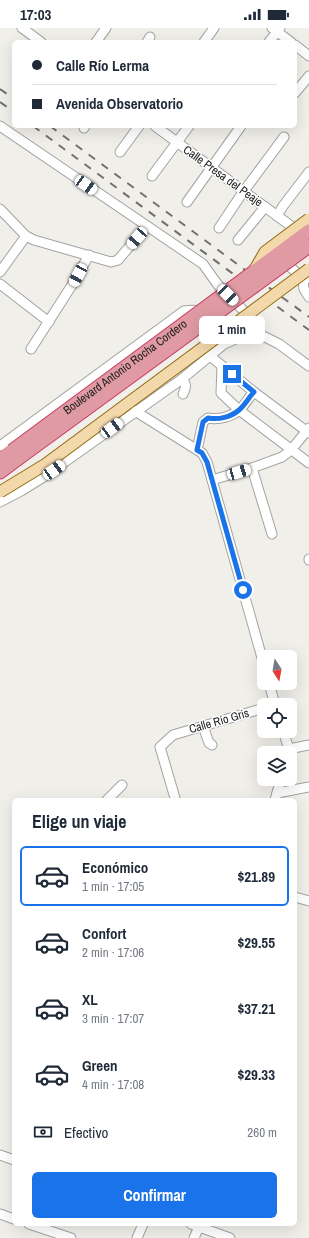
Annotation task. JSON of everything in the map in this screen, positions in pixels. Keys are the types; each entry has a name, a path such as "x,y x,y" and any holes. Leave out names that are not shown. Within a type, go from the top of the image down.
{"highway":[{"name":"Boulevard Antonio Rocha Cordero","path":"0,460 309,231"},
{"name":"Boulevard Antonio Rocha Cordero","path":"0,472 9,452 309,246"}],"main road":[{"path":"254,271 265,252 309,219"},
{"path":"0,492 46,464 309,269"}],"street":[{"path":"22,28 38,40"},
{"path":"97,40 106,28"},
{"path":"205,40 214,28"},
{"path":"270,40 276,29 288,40"},
{"path":"297,47 309,56"},
{"path":"297,91 309,76"},
{"path":"0,126 203,264 218,285 257,324 260,335"},
{"path":"120,152 137,128"},
{"name":"Calle Presa del Peaje","path":"158,128 291,226"},
{"path":"152,176 188,128"},
{"path":"187,202 240,128"},
{"path":"218,228 243,191 284,137"},
{"path":"277,216 309,172"},
{"path":"238,240 265,207"},
{"path":"0,209 26,236 34,240 89,254 111,262 118,260 147,226"},
{"path":"308,295 306,278 278,255 276,247 279,238 291,226 309,212"},
{"path":"0,272 26,236"},
{"path":"31,349 72,285 89,254"},
{"path":"0,284 49,322"},
{"path":"9,452 184,311 200,310 213,317 220,324 224,334 224,344"},
{"path":"0,502 42,478 182,379 224,344 245,335 260,335 279,344 309,366"},
{"path":"210,356 254,392 308,431 291,450 282,457 212,480"},
{"path":"222,366 222,393 239,410 309,463"},
{"path":"182,379 186,387 183,394"},
{"path":"197,450 203,422 208,418 216,419 226,417 239,410 254,392"},
{"path":"135,412 202,453 207,462 260,650"},
{"path":"252,468 272,534"},
{"name":"Calle Río Gris","path":"175,798 160,747 173,735 257,710"},
{"path":"203,726 209,743 212,745"},
{"path":"297,748 309,745"},
{"path":"109,798 122,785"},
{"path":"276,797 279,786"},
{"path":"276,797 309,787"},
{"path":"297,898 309,901"},
{"path":"0,1155 12,1159"},
{"path":"0,1214 12,1218"},
{"path":"35,1226 71,1238"},
{"path":"137,1238 142,1226"},
{"path":"194,1238 195,1226"},
{"path":"198,1226 230,1238"}],"railway":[{"path":"0,89 12,98"},
{"path":"0,102 12,111"},
{"path":"36,128 309,330"},
{"path":"53,128 309,317"}],"route":[{"path":"232,374 254,392 239,410 226,417 216,419 208,418 203,422 197,450 202,453 207,462 243,590"}]}
